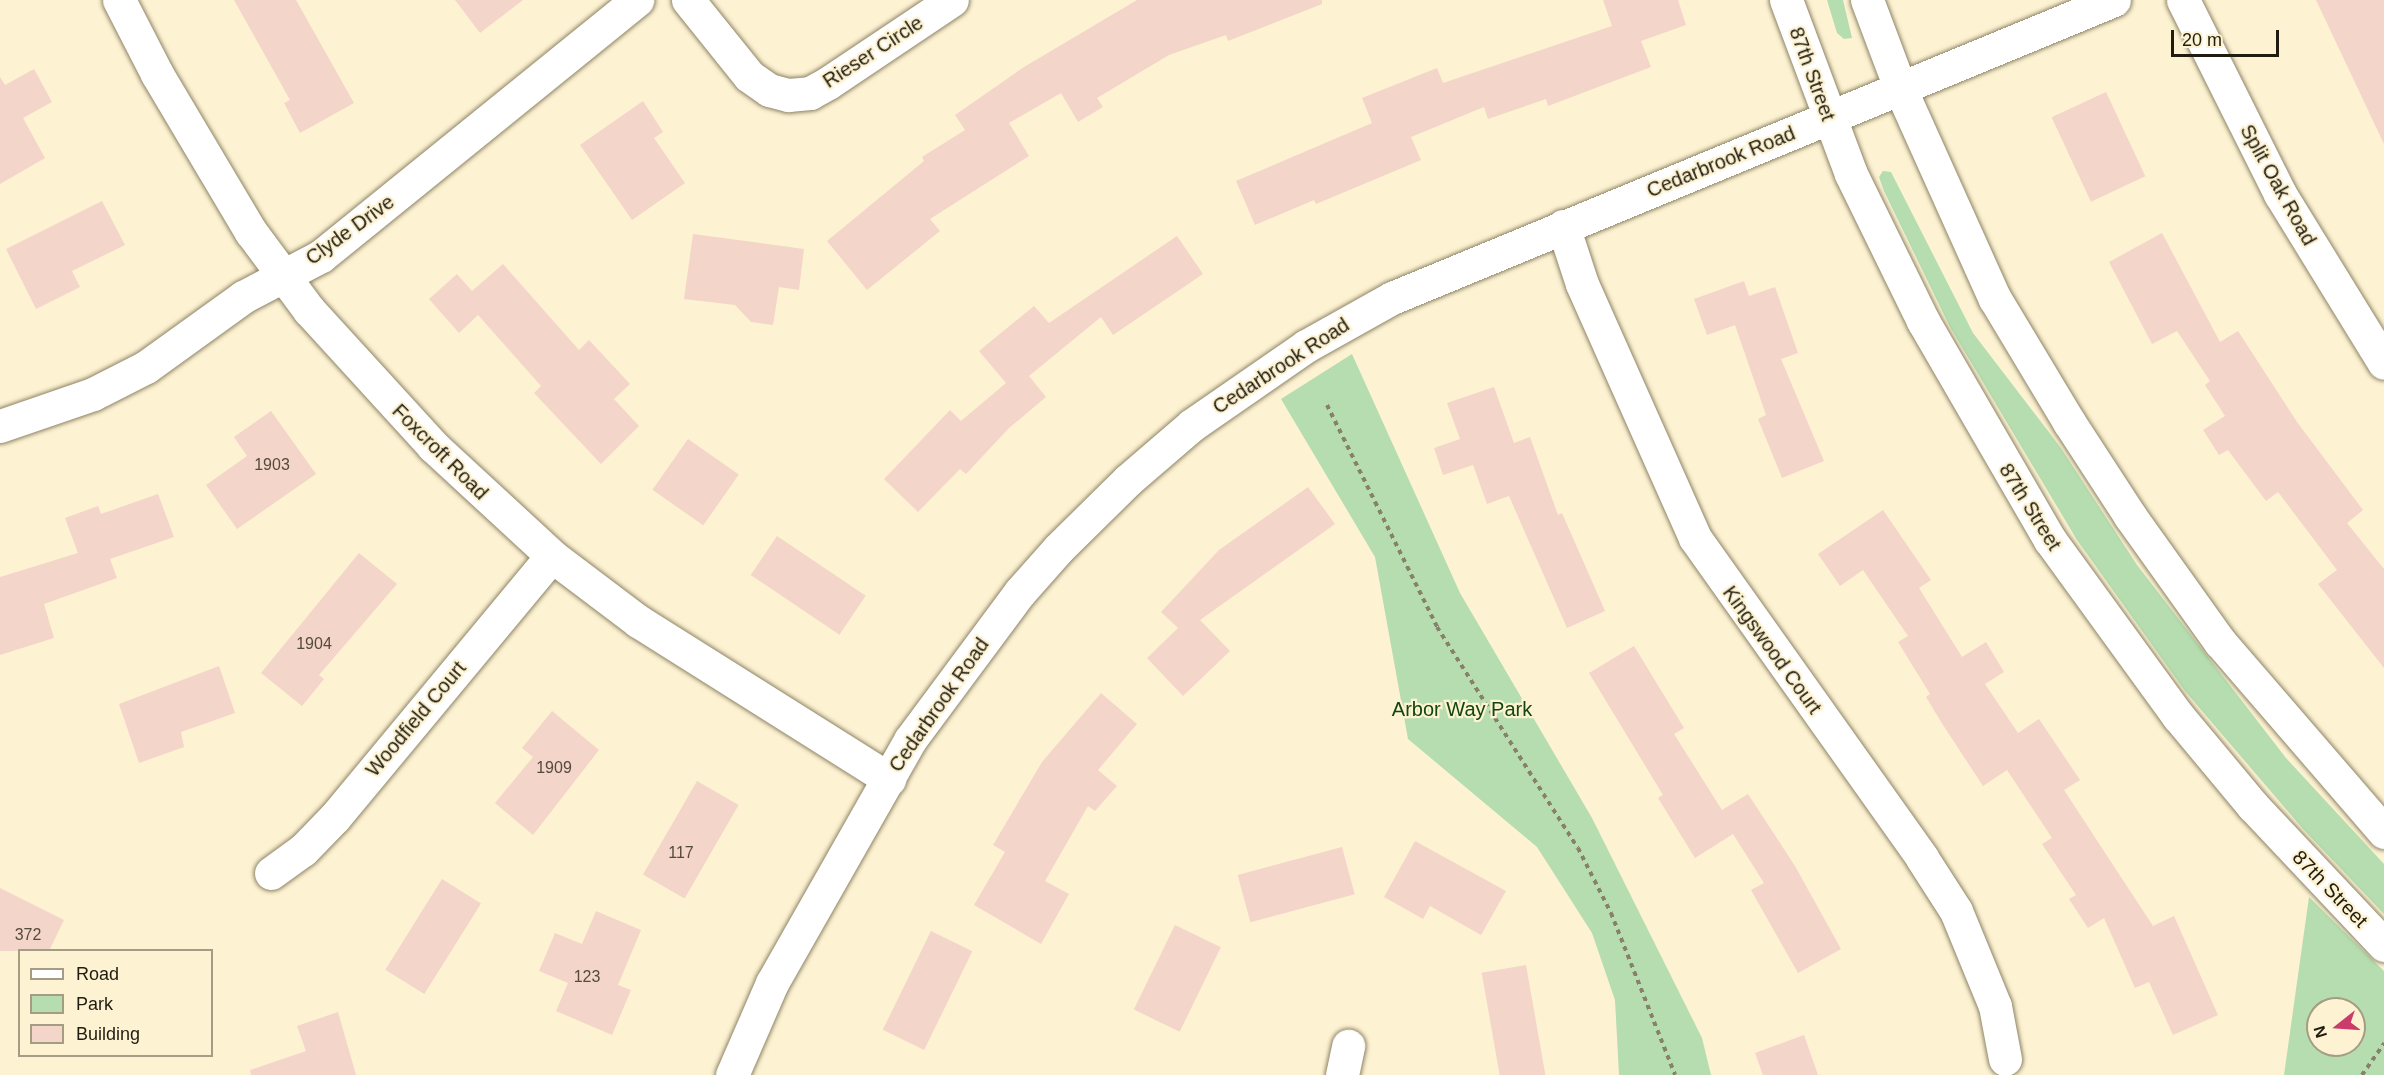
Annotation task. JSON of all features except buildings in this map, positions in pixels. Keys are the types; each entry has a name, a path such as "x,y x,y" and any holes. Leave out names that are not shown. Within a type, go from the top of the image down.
{"street":[{"name":"Foxcroft Road","path":"119,0 192,135 283,275 345,351 425,438 552,556 648,627 889,778"},
{"name":"Clyde Drive","path":"0,426 93,394 146,368 243,297 321,256 637,0"},
{"name":"Rieser Circle","path":"688,0 749,76 770,90 788,95 810,93 828,83 952,0"},
{"name":"87th Street","path":"1786,0 1827,118 1923,321 2050,540 2208,752 2253,806 2384,945"},
{"path":"1867,0 1900,88 1995,298 2124,507 2220,642 2384,832"},
{"name":"Cedarbrook Road","path":"732,1075 772,983 910,740 1020,592 1128,480 1192,425 1306,346 1392,298 2114,0"},
{"name":"Split Oak Road","path":"2183,0 2280,195 2384,363"},
{"name":"Kingswood Court","path":"1563,226 1582,284 1695,538 1922,858 1956,911 1995,1006 2005,1059"},
{"name":"Woodfield Court","path":"271,873 303,850 335,817 552,556"}],"path":[{"path":"1327,405 1437,627 1578,848 1611,913 1675,1075"},
{"path":"2362,1075 2384,1043"}],"green space":[{"path":"1827,0 1843,0 1852,38 1844,39 1837,33"},
{"path":"1883,171 1891,172 1973,333 2061,448 2137,565 2286,758 2384,864 2384,914 2303,829 2185,691 2077,540 1950,327 1884,191 1879,177"},
{"name":"Arbor Way Park","path":"1352,354 1460,593 1592,818 1702,1038 1711,1075 1619,1075 1615,1000 1592,933 1537,847 1408,739 1375,557 1281,399"},
{"path":"2309,897 2384,971 2384,1075 2284,1075"}]}
